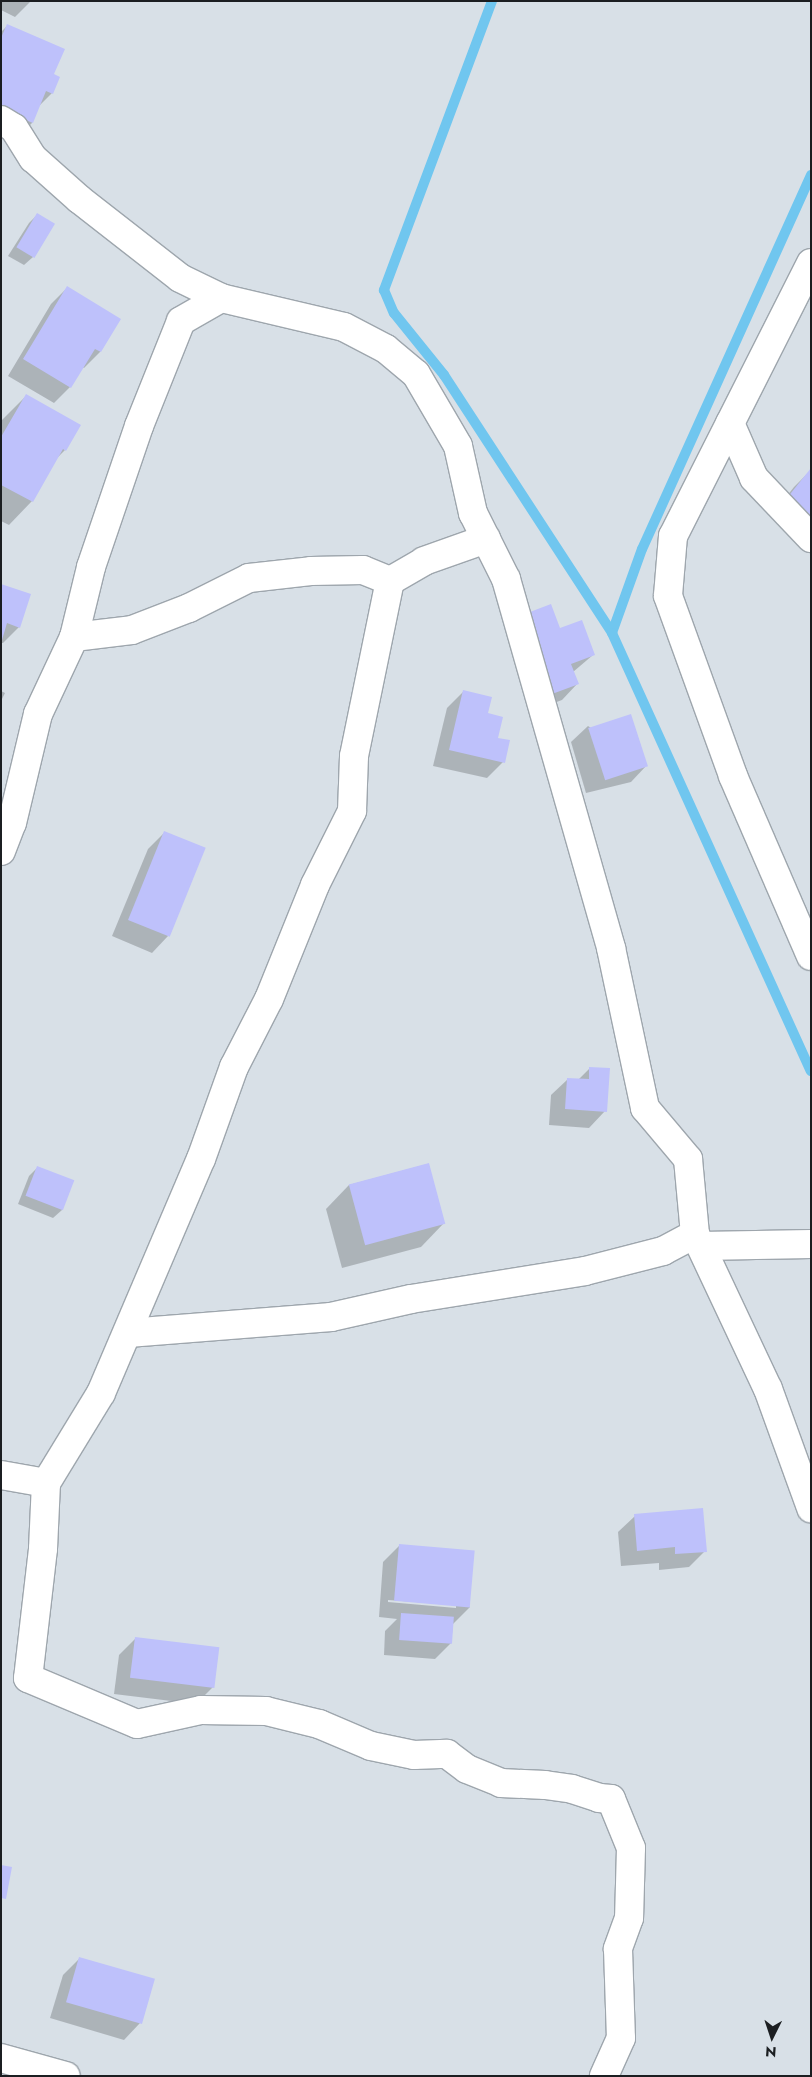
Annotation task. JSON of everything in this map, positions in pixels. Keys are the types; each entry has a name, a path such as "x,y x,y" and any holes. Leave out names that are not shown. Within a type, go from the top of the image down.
{"street":[{"path":"1,120 14,128 33,158 80,199 180,278 222,298 344,327 386,349 416,374 458,446 473,513 506,579 612,948 645,1108 688,1160 698,1240 768,1389 811,1508"},
{"path":"811,263 673,536 668,596 733,776 811,956"},
{"path":"1,851 12,823 38,714 74,636 90,567 139,426 181,321 222,298"},
{"path":"730,423 754,478 811,538"},
{"path":"486,539 424,561 390,581 354,756 352,811 315,885 269,999 234,1067 201,1159 102,1393 46,1483 43,1549 28,1678 137,1724 201,1710 266,1711 319,1724 372,1746 414,1755 447,1754 467,1770 501,1782 572,1789 599,1798 611,1799 631,1848 629,1918 618,1949 621,2038 604,2076"},
{"path":"74,636 132,630 189,608 249,578 311,571 363,570 390,581"},
{"path":"128,1333 331,1317 411,1299 585,1271 698,1240 811,1244"},
{"path":"1,1475 46,1483"},
{"path":"1,2058 66,2076"}],"building":[{"path":"7,24 65,49 54,74 60,77 53,94 46,91 33,123 1,110 1,38"},
{"path":"37,213 55,224 34,258 16,247"},
{"path":"67,286 121,319 101,352 95,349 71,388 23,359"},
{"path":"26,394 81,425 66,451 63,449 33,502 1,485 1,437"},
{"path":"811,468 811,516 787,498"},
{"path":"1,584 31,594 20,628 7,623 2,640"},
{"path":"551,604 560,628 582,620 595,655 571,664 579,684 552,694 522,615"},
{"path":"463,690 492,697 488,713 503,717 498,738 510,740 505,763 449,750"},
{"path":"631,714 648,766 605,780 588,728"},
{"path":"164,831 206,848 170,937 128,920"},
{"path":"589,1067 610,1068 607,1112 565,1109 567,1078 589,1079"},
{"path":"429,1163 445,1224 365,1245 349,1184"},
{"path":"37,1166 74,1180 63,1210 26,1196"},
{"path":"703,1508 707,1552 675,1554 675,1547 637,1551 634,1514"},
{"path":"399,1544 475,1551 470,1607 394,1601"},
{"path":"401,1613 454,1617 452,1644 399,1640"},
{"path":"135,1637 219,1647 214,1688 130,1678"},
{"path":"1,1865 12,1867 6,1899 1,1898"},
{"path":"79,1957 155,1979 142,2024 66,2002"}],"waterway":[{"path":"492,1 384,290 394,313 444,375 612,633"},
{"path":"811,175 642,549 612,633 811,1071"}]}
